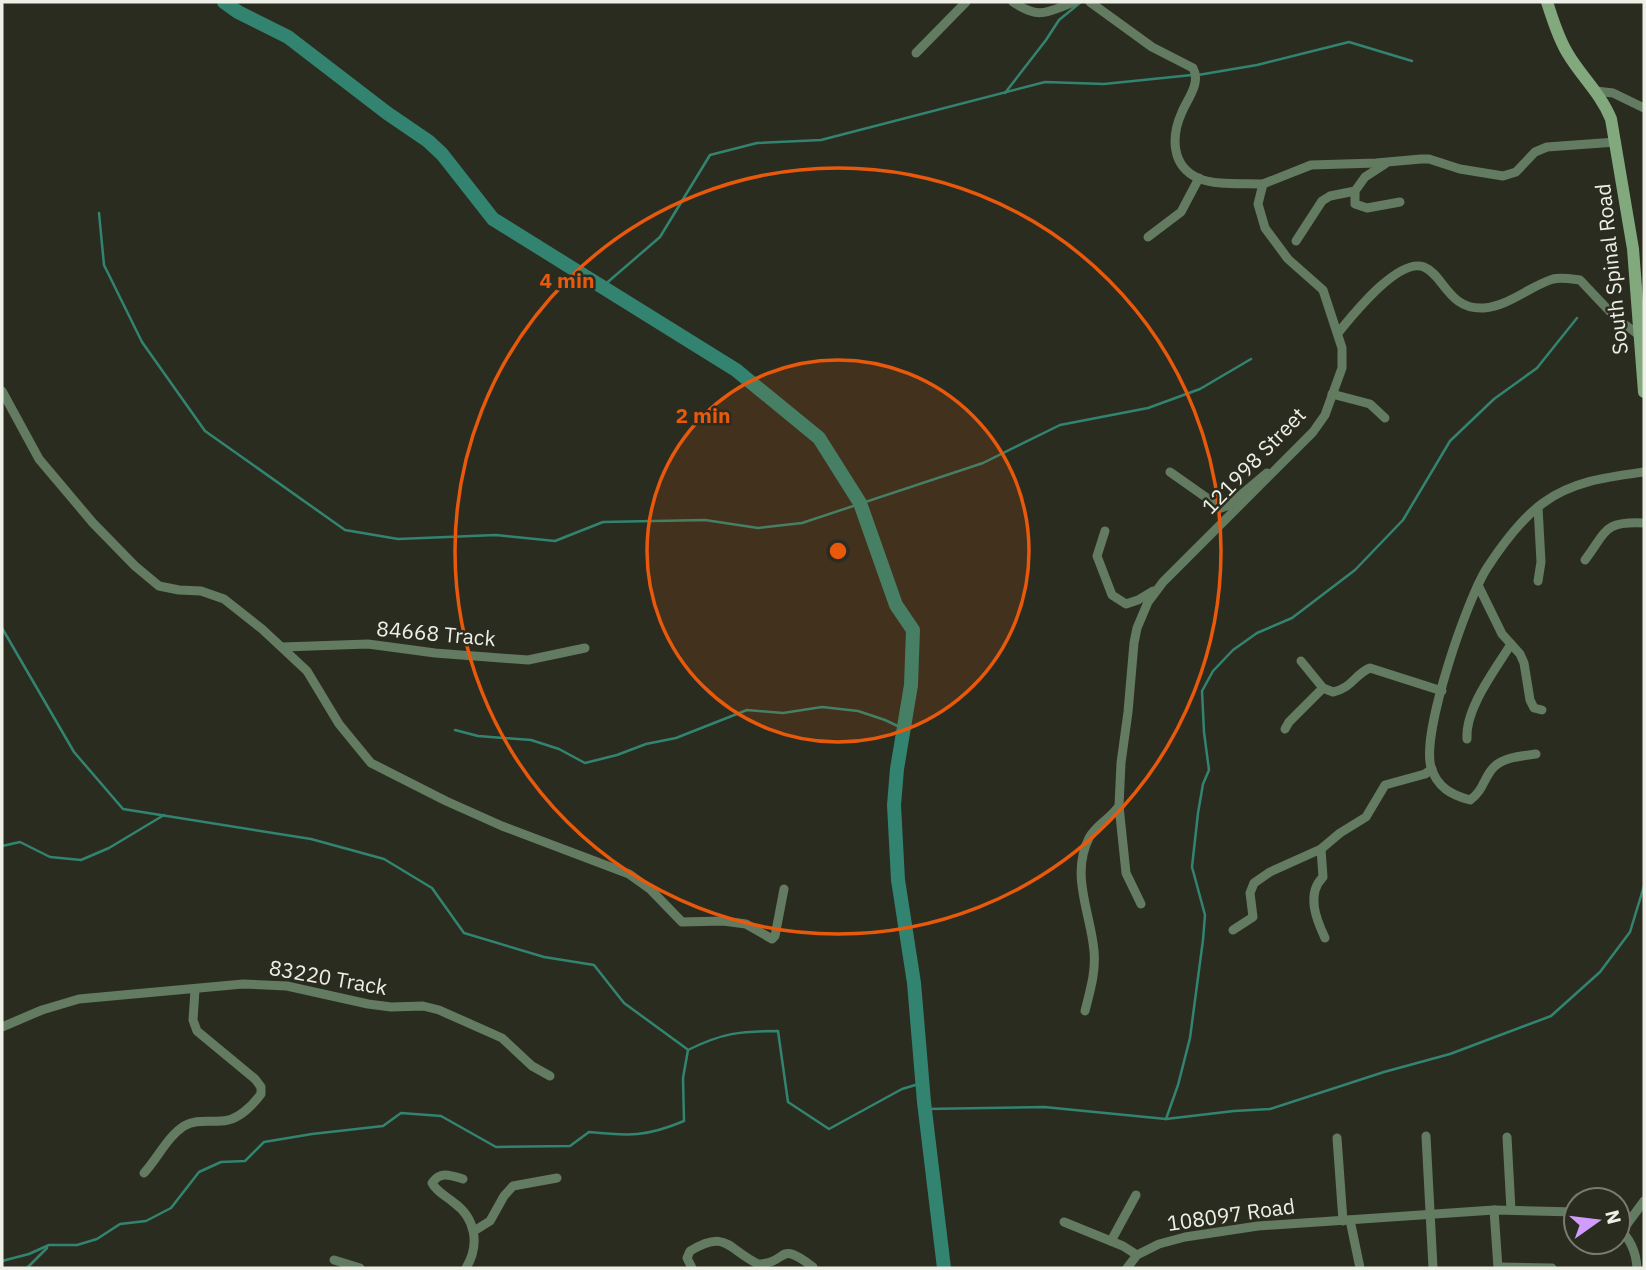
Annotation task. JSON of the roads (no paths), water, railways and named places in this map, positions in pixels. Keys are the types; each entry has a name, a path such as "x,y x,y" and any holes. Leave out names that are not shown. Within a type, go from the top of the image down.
{"street":[{"path":"916,53 965,2"},
{"path":"1013,2 1034,13 1044,14 1074,2"},
{"path":"1090,2 1152,47 1194,68 1196,80 1180,118 1174,144 1177,158 1190,172 1199,178 1262,184 1311,165 1429,159 1460,169 1503,176 1516,172 1535,152 1547,147 1615,142 1611,119 1596,91 1569,56 1559,38 1548,2"},
{"path":"1596,91 1613,93 1644,108"},
{"name":"South Spinal Road","path":"1615,142 1640,280 1644,392"},
{"path":"1388,162 1364,177 1355,191 1355,204 1362,208 1400,202"},
{"path":"1148,237 1181,212 1199,178"},
{"name":"121998 Street","path":"1141,904 1126,873 1119,806 1134,643 1143,614 1157,589 1181,562 1246,502 1320,424 1342,368 1342,348 1323,290 1288,259 1265,228 1258,204 1262,184"},
{"path":"1296,241 1322,201 1330,196 1355,191"},
{"path":"1338,334 1366,298 1381,285 1410,268 1422,266 1458,300 1480,308 1496,305 1556,279 1580,280 1615,317 1640,336"},
{"path":"2,391 39,459 93,523 153,582 167,589 201,591 224,599 283,647 307,671 345,732 364,756 378,768 502,826 629,874 650,889 682,922 736,922 754,928 766,938 772,939 775,936 784,889"},
{"path":"1332,394 1370,404 1385,418"},
{"path":"1170,472 1221,508 1229,505 1285,460"},
{"path":"1536,754 1510,758 1494,767 1479,793 1470,800 1445,789 1432,769 1429,754 1431,733 1442,691 1478,585 1514,531 1538,507 1574,485 1644,472"},
{"path":"1538,507 1541,562 1538,581"},
{"path":"1585,560 1605,529 1611,525 1644,523"},
{"name":"121998 Street","path":"1105,531 1097,556 1112,595 1126,604 1157,589"},
{"path":"1478,585 1496,623 1524,663 1534,708 1542,710"},
{"path":"1467,738 1468,722 1482,691 1511,644"},
{"name":"84668 Track","path":"283,647 368,645 528,660 585,648"},
{"path":"1301,661 1323,688 1333,692 1350,685 1370,668 1442,691"},
{"path":"1285,729 1323,688"},
{"path":"1233,930 1252,917 1250,889 1258,879 1321,849 1366,817 1385,785 1425,774 1432,769"},
{"path":"1085,1010 1092,986 1095,953 1083,895 1082,861 1090,836 1119,806"},
{"path":"1321,849 1323,877 1315,887 1313,896 1317,922 1325,938"},
{"name":"83220 Track","path":"2,1027 79,999 267,984 305,989 368,1004 431,1008 502,1038 532,1066 550,1076"},
{"path":"144,1172 181,1128 198,1121 230,1120 242,1113 261,1094 261,1087 255,1079 197,1031 193,1020 195,990"},
{"path":"1426,1136 1433,1268"},
{"path":"1507,1137 1511,1210"},
{"path":"1337,1138 1346,1220 1360,1268"},
{"path":"463,1179 444,1174 432,1183 434,1188 463,1211 474,1231 474,1248 466,1268"},
{"path":"474,1231 490,1221 513,1185 557,1178"},
{"path":"1111,1241 1136,1195"},
{"path":"1632,1215 1644,1201"},
{"path":"1494,1210 1498,1268 1552,1268"},
{"name":"108097 Road","path":"1127,1268 1137,1255 1159,1244 1185,1237 1258,1226 1494,1210 1562,1212"},
{"path":"1064,1222 1137,1255"},
{"path":"692,1268 688,1258 690,1251 717,1240 758,1264 764,1264 789,1252 813,1267"},
{"path":"1632,1247 1637,1268"},
{"path":"334,1260 360,1268"}],"waterway":[{"path":"224,2 288,37 428,141 442,154 493,219 736,370 819,438 860,503 896,605 913,630 911,685 894,805 898,880 914,983 924,1102 944,1268"},
{"path":"1005,93 1059,20 1081,2"},
{"path":"1198,75 1257,65 1349,42 1412,61"},
{"path":"602,287 660,237 710,155 757,143 821,140 1045,82 1104,84 1192,75"},
{"path":"99,213 104,265 142,342 205,431 345,530 398,539 496,535 555,541 603,522 705,520 758,528 802,523 983,463 1060,425 1148,408 1200,389 1251,359"},
{"path":"1166,1119 1190,1038 1203,940 1205,915 1192,867 1203,784 1209,770 1202,691 1213,671 1233,650 1257,633 1292,618 1355,570 1403,520 1450,441 1494,399 1537,368 1577,318"},
{"path":"2,628 74,752 123,809 311,839 384,859 432,888 464,933 544,957 594,965 624,1003 687,1049"},
{"path":"455,730 478,736 531,740 559,749 585,763 646,744 676,738 747,710 783,713 822,707 858,711 904,729"},
{"path":"2,846 20,842 50,857 81,860 109,848 164,815"},
{"path":"925,1109 1044,1107 1166,1119 1270,1109 1450,1054 1551,1016 1600,972 1630,932 1644,886"},
{"path":"2,1261 49,1245 77,1245 97,1239 120,1224 146,1221 171,1208 199,1172 221,1162 245,1161 264,1142 383,1126 401,1113 441,1116 496,1147 570,1146 589,1132 627,1134 659,1130 684,1121 683,1078 688,1050 732,1034 778,1031 788,1102 829,1129 902,1089 922,1083"},
{"path":"27,1268 47,1248"}]}
